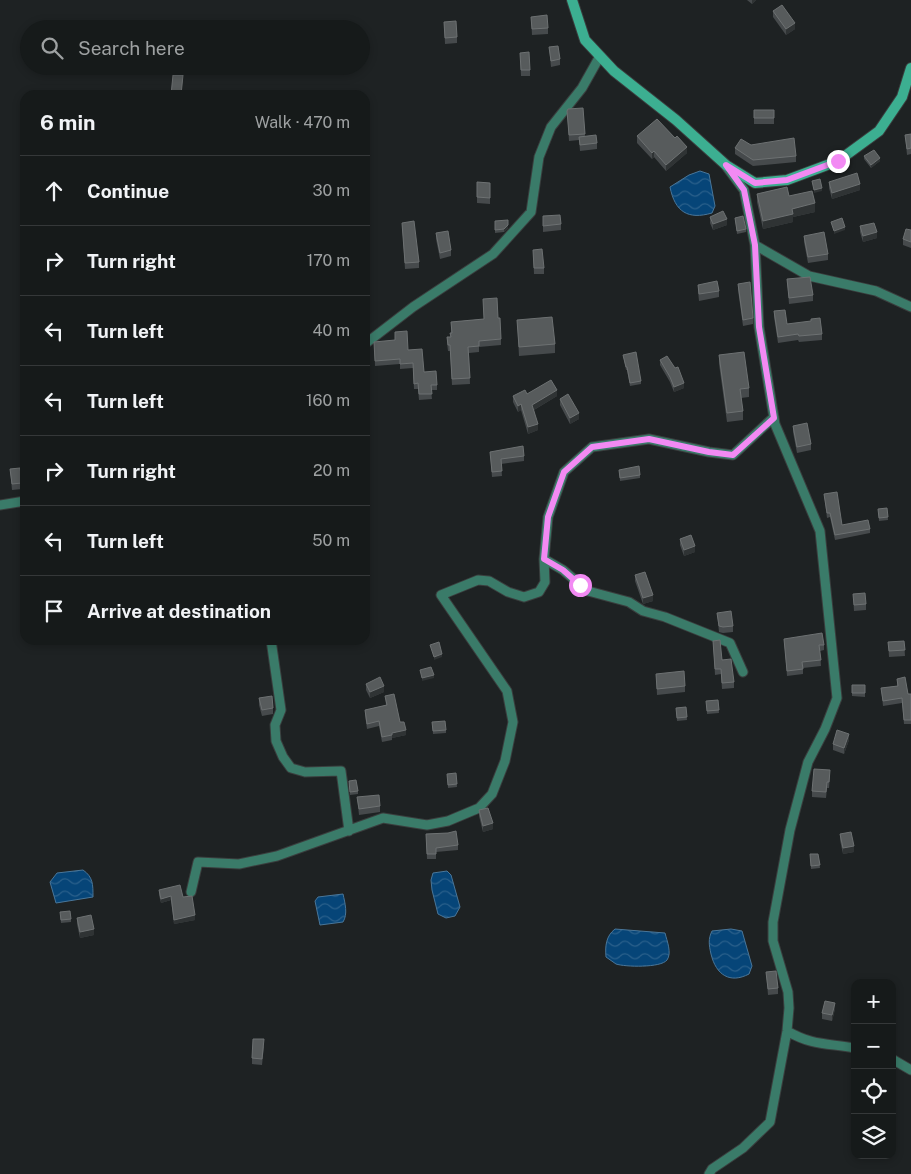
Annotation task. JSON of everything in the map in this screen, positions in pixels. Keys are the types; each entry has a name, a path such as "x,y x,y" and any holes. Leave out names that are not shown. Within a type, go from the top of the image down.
{"main road":[{"path":"572,0 585,40 614,71 676,120 726,165 755,183 787,180 838,161 879,131 902,97 911,68"}],"street":[{"path":"370,340 413,306 493,254 531,212 539,157 551,127 582,88 600,56"},
{"path":"708,1174 712,1169 743,1148 770,1122 790,1008 773,941 773,922 790,830 808,762 838,698 820,531 774,418 759,327 755,245 744,190 726,165"},
{"path":"755,245 809,276 876,291 911,308"},
{"path":"191,892 198,862 239,864 276,856 383,818 427,825 448,821 479,808 492,794 505,761 513,722 509,699 507,691 441,595 478,580 489,581 508,592 524,597 539,592 545,582 544,559 548,517 564,472 592,447 649,439 709,452 733,455 774,418"},
{"path":"0,505 20,502"},
{"path":"544,559 563,570 588,591 629,602 643,611 665,617 730,643 743,672"},
{"path":"271,645 281,710 275,725 276,741 279,749 291,768 305,772 341,771 349,830"},
{"path":"787,1031 803,1040 851,1048"},
{"path":"896,1061 911,1070"}],"water":[{"path":"700,171 709,174 715,206 712,213 704,215 689,214 684,212 675,203 670,187 689,175"},
{"path":"83,870 92,881 93,897 56,903 50,882 57,873"},
{"path":"447,871 451,875 460,907 455,916 446,918 438,914 431,880 433,873"},
{"path":"343,894 346,912 343,922 320,925 315,901 318,897"},
{"path":"615,929 665,933 669,950 667,960 651,966 616,964 606,957 608,938"},
{"path":"731,929 742,931 752,966 749,974 736,978 730,978 720,972 713,961 709,945 712,931"}],"building":[{"path":"782,5 795,23 786,29 773,11"},
{"path":"547,15 548,28 532,29 531,17"},
{"path":"456,21 457,37 445,38 444,22"},
{"path":"558,46 560,59 551,61 549,47"},
{"path":"529,52 530,70 521,70 520,53"},
{"path":"173,75 183,75 182,90 172,90"},
{"path":"583,108 585,134 569,135 568,109"},
{"path":"754,110 774,110 774,118 754,118"},
{"path":"657,119 675,138 677,136 687,147 666,165 637,136"},
{"path":"911,134 911,148 907,149 905,135"},
{"path":"596,135 597,143 580,145 579,137"},
{"path":"794,138 796,156 753,160 735,148 741,139 751,145"},
{"path":"874,150 880,158 871,165 864,156"},
{"path":"857,173 860,184 832,193 829,182"},
{"path":"820,179 822,188 814,190 812,181"},
{"path":"477,182 490,183 490,198 477,197"},
{"path":"787,187 789,196 812,191 815,203 792,209 793,214 763,221 757,194"},
{"path":"723,211 727,219 713,224 710,217"},
{"path":"560,215 561,224 543,226 543,216"},
{"path":"743,216 746,229 737,231 735,218"},
{"path":"842,218 845,227 834,231 831,222"},
{"path":"508,220 508,225 504,229 495,230 495,221"},
{"path":"414,221 419,262 405,263 402,223"},
{"path":"874,223 877,232 863,236 860,226"},
{"path":"906,229 911,230 911,242 903,239"},
{"path":"448,231 451,250 440,253 436,233"},
{"path":"824,232 828,254 808,257 804,236"},
{"path":"542,249 544,268 534,268 533,250"},
{"path":"810,277 813,295 789,298 787,279"},
{"path":"717,281 719,291 699,294 698,285"},
{"path":"750,282 753,318 743,320 738,284"},
{"path":"497,298 501,339 479,341 479,346 468,347 470,378 452,379 450,345 448,345 447,337 451,337 451,322 484,319 483,299"},
{"path":"785,310 787,324 820,318 822,334 799,336 798,334 778,337 774,311"},
{"path":"552,317 555,344 519,347 517,320"},
{"path":"407,331 408,350 422,349 424,372 436,371 437,385 431,385 432,394 419,394 418,383 414,384 413,363 400,364 400,359 375,361 374,342 395,340 395,332"},
{"path":"636,352 641,381 630,383 623,355"},
{"path":"744,352 749,388 740,389 743,411 727,413 719,355"},
{"path":"667,356 675,368 678,367 684,383 674,387 660,360"},
{"path":"551,380 557,390 532,405 538,424 528,427 521,404 518,406 513,396 525,390 527,394"},
{"path":"568,394 579,413 570,418 560,399"},
{"path":"807,423 811,444 797,447 793,426"},
{"path":"523,446 524,456 501,459 502,471 492,472 490,452"},
{"path":"639,466 640,475 620,478 619,470"},
{"path":"20,468 20,483 12,484 10,469"},
{"path":"837,492 842,525 868,520 870,529 835,535 830,513 827,513 824,494"},
{"path":"887,508 888,517 879,518 878,509"},
{"path":"691,535 695,546 684,550 680,539"},
{"path":"645,572 653,595 643,598 635,575"},
{"path":"865,593 866,604 854,605 853,594"},
{"path":"731,611 733,626 719,626 717,613"},
{"path":"822,633 824,645 819,645 821,660 802,662 803,669 787,671 784,639"},
{"path":"720,640 722,660 731,659 734,682 722,683 721,669 715,669 713,641"},
{"path":"904,641 905,650 889,651 888,642"},
{"path":"439,642 442,654 434,657 430,645"},
{"path":"431,667 434,675 422,678 420,670"},
{"path":"684,671 685,686 657,689 656,674"},
{"path":"380,677 384,686 370,692 366,684"},
{"path":"905,677 908,694 911,694 911,720 904,720 902,698 883,701 881,688 898,686 897,679"},
{"path":"852,685 865,685 865,693 852,693"},
{"path":"394,694 400,722 404,722 406,730 382,737 379,721 367,724 365,710 387,705 385,696"},
{"path":"272,696 273,708 262,710 259,698"},
{"path":"718,700 719,710 707,711 706,701"},
{"path":"686,707 687,717 677,718 676,708"},
{"path":"445,721 446,730 433,731 432,722"},
{"path":"837,730 849,734 844,748 833,744"},
{"path":"814,769 830,770 826,792 812,791"},
{"path":"456,773 457,784 448,785 447,774"},
{"path":"356,780 358,791 350,792 349,781"},
{"path":"379,795 380,806 359,809 357,797"},
{"path":"488,808 493,823 483,826 479,810"},
{"path":"456,831 458,845 436,848 436,854 427,854 426,834"},
{"path":"851,832 854,846 843,848 840,834"},
{"path":"810,854 818,854 820,865 811,866"},
{"path":"180,885 183,897 192,896 195,915 174,920 171,896 161,899 159,890"},
{"path":"70,911 71,919 61,920 60,912"},
{"path":"91,915 94,929 80,932 77,918"},
{"path":"776,971 778,988 768,989 766,972"},
{"path":"825,1001 835,1003 832,1015 822,1013"},
{"path":"253,1039 264,1039 262,1059 252,1058"}],"route":[{"path":"580,585 563,570 544,559 548,517 564,472 592,447 649,439 709,452 733,455 774,418 759,327 755,245 744,190 726,165 755,183 787,180 838,161"}]}
